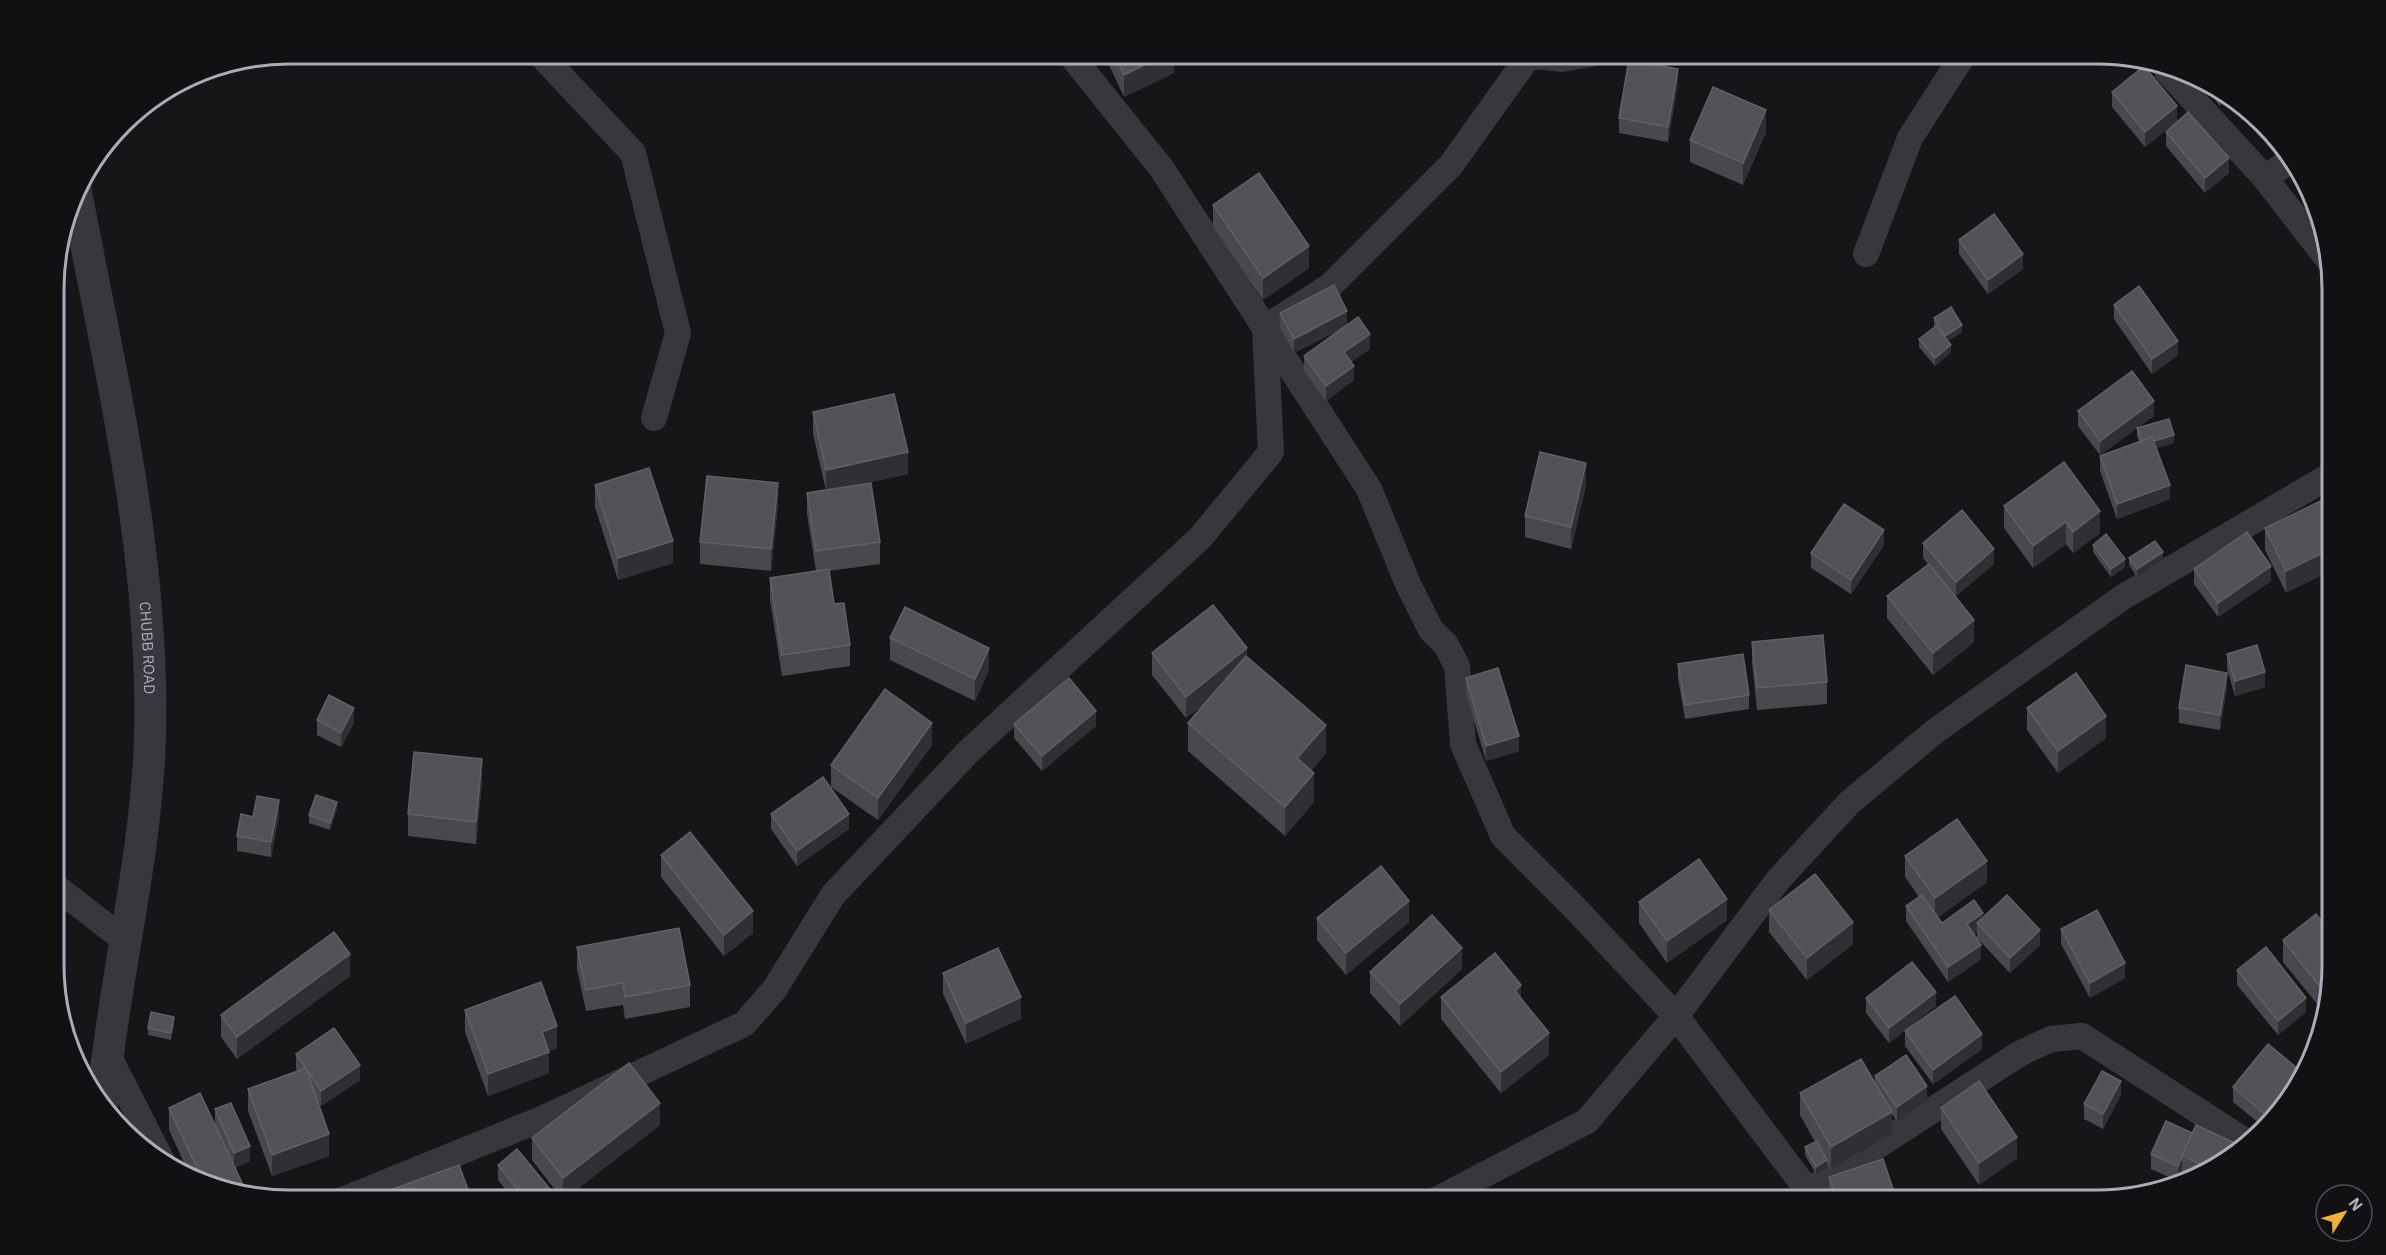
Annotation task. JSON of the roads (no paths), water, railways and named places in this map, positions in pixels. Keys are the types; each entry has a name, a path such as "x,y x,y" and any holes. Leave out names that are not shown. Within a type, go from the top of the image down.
{"street":[{"path":"549,64 633,153 678,333 654,418"},
{"path":"1078,64 1162,169 1369,489 1412,593 1431,630 1446,645 1457,666 1463,744 1503,836 1573,906 1676,1016 1806,1190"},
{"path":"1265,328 1330,286 1450,165 1524,64"},
{"path":"1866,254 1910,138 1958,64"},
{"path":"2173,78 2265,178 2317,245"},
{"path":"2265,178 2284,165"},
{"name":"CHUBB ROAD","path":"79,210 136,513 149,661 150,739 145,800 126,942 107,1053 103,1092"},
{"path":"367,1190 544,1118 744,1024 774,990 832,895 969,751 1200,538 1271,452 1265,328"},
{"path":"1455,1190 1587,1121 1676,1016 1778,880 1850,801 1934,732 2123,597 2322,480"},
{"path":"64,892 126,942"},
{"path":"1819,1190 2019,1054 2051,1039 2082,1036 2241,1138"},
{"path":"107,1053 154,1144"}]}
